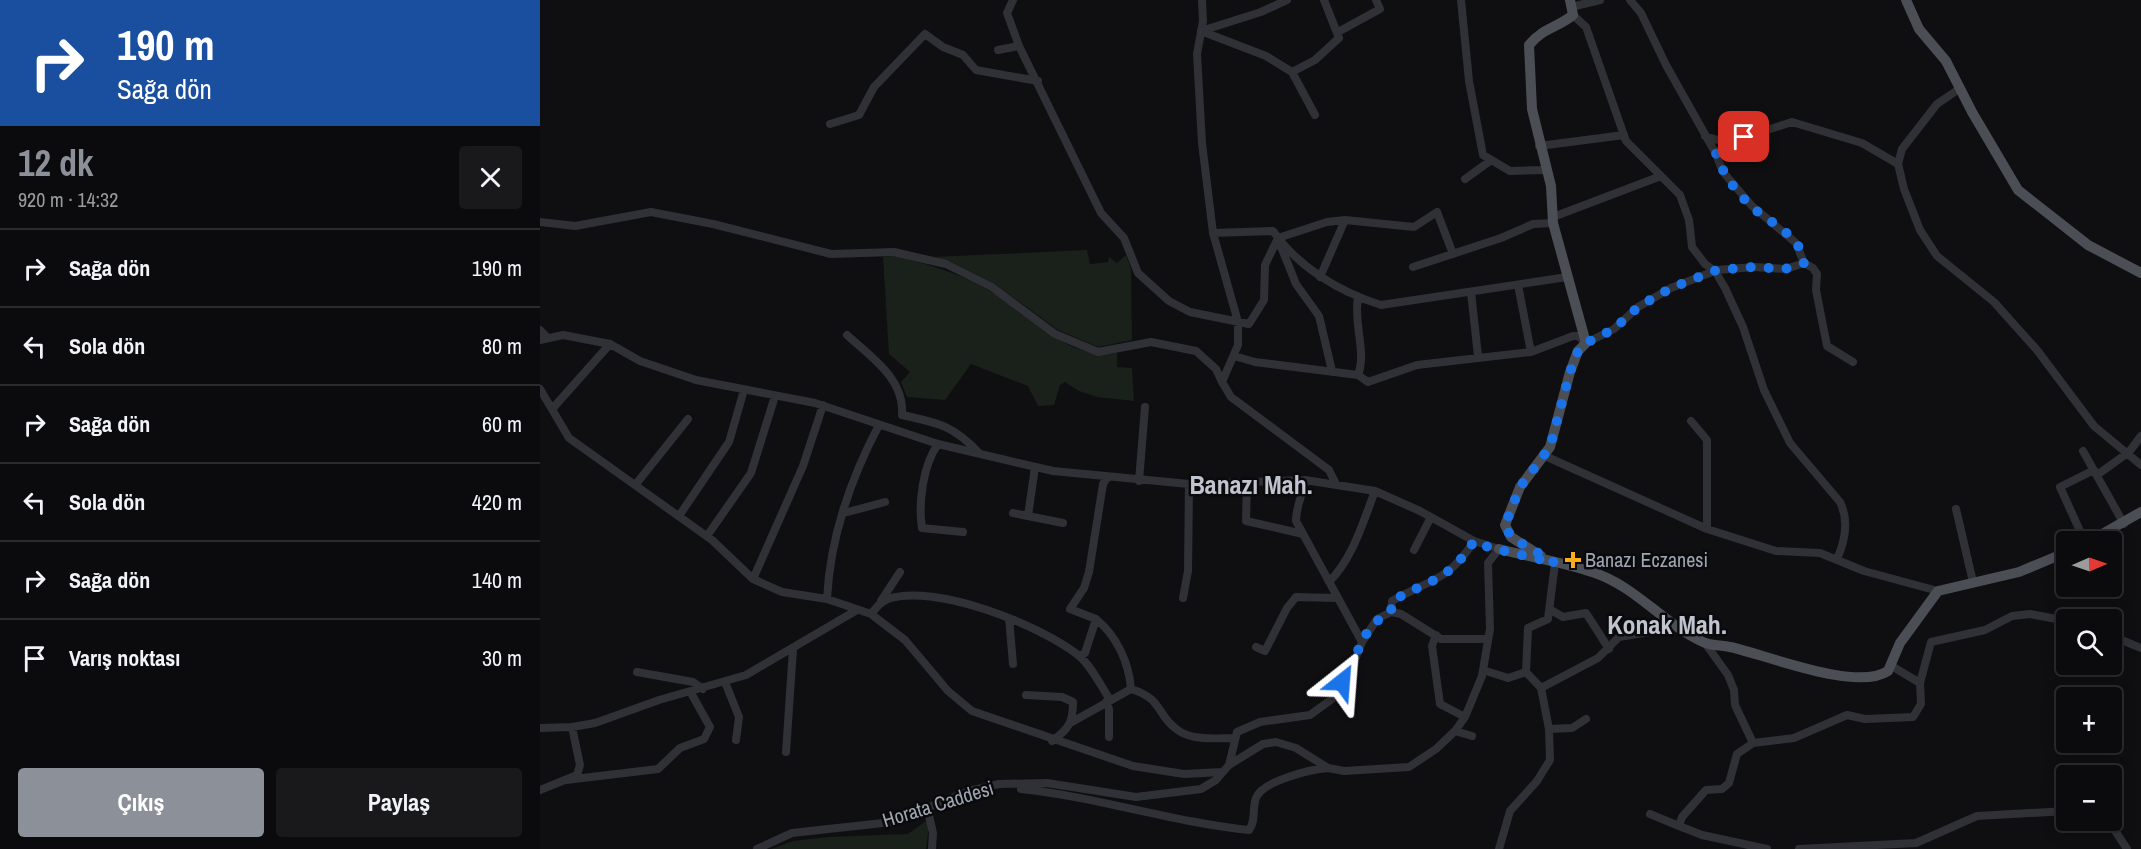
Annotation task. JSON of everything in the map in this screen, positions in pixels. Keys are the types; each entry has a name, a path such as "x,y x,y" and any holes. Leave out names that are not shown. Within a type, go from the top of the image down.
{"main road":[{"path":"1906,0 1919,29 1946,61 1959,89 2018,190 2088,245 2141,273"},
{"path":"1555,563 1511,537 1505,525 1520,487 1545,456 1570,372 1578,351 1586,343 1553,220 1551,186 1539,146 1532,109 1529,45 1539,32 1564,22 1571,7"},
{"path":"2109,531 2141,512"},
{"path":"1494,548 1593,572 1629,589 1670,622 1705,643 1730,647 1794,666 1867,678 1888,671 1900,643 1938,591 2019,572 2056,557"}],"street":[{"path":"1013,0 1007,13 1019,46 1101,213 1124,238 1138,273 1169,301 1190,312 1249,324 1264,300 1265,265 1278,238 1327,222 1345,220 1414,226 1437,212 1453,254"},
{"path":"1202,0 1201,31 1197,54 1202,143 1213,233 1238,322 1238,345 1222,382"},
{"path":"1201,31 1261,12 1287,0"},
{"path":"1292,72 1315,60 1336,42 1338,32 1324,0"},
{"path":"1338,32 1380,9 1376,0"},
{"path":"1461,0 1478,134 1483,155 1510,171 1546,170"},
{"path":"1600,0 1571,7 1586,27 1626,141 1680,195 1689,220 1692,247 1705,264 1716,271 1743,327 1764,390 1790,443 1840,502 1845,512 1844,543 1838,559"},
{"path":"1630,0 1640,12"},
{"path":"1636,0 1640,12 1716,154 1723,172 1752,206 1796,243 1804,263 1813,268 1817,274 1816,290 1827,346 1853,362"},
{"path":"1201,31 1266,56 1292,72 1315,115"},
{"path":"830,124 859,115 874,87 925,34 943,47 963,55 976,70 992,75 1038,81"},
{"path":"998,50 1019,46"},
{"path":"1959,89 1936,104 1919,123 1902,149 1898,164 1904,189 1920,230 1937,256 1994,302 2037,350 2094,426 2129,452 2141,465"},
{"path":"1716,154 1727,143 1792,122 1862,143 1898,164"},
{"path":"1539,146 1624,135"},
{"path":"1706,136 1727,143"},
{"path":"1465,179 1490,161"},
{"path":"1413,267 1501,238 1533,224 1553,220 1661,176"},
{"path":"540,222 575,226 651,212 713,224 831,254 894,252 946,264 992,287 1054,334 1098,352 1151,342 1197,351 1216,369 1225,391 1231,397 1329,470 1336,484"},
{"path":"1320,277 1345,220"},
{"path":"1213,233 1273,231 1320,277 1358,297 1381,305 1567,277"},
{"path":"1278,238 1296,284 1319,316 1332,371"},
{"path":"1234,356 1255,362 1358,375 1368,382 1418,365 1478,356 1531,352 1573,336 1578,336 1586,343 1614,329 1638,307 1671,288 1716,271 1737,267 1785,269 1804,263"},
{"path":"1518,285 1531,352"},
{"path":"1471,292 1478,356"},
{"path":"1358,297 1355,312 1361,366 1358,375"},
{"path":"540,330 543,338 563,334 610,344 640,361 696,380 823,405 879,426 938,444 1035,467 1107,478 1189,484 1305,480 1375,491 1474,541 1494,548 1488,563 1490,629 1483,670 1465,717 1437,749 1409,767 1344,771 1328,768 1306,770 1261,789 1256,797 1252,826 1248,830 1173,820 1082,797 1021,789"},
{"path":"848,334 896,384 903,400 902,415 939,423 961,434 980,454"},
{"path":"553,408 610,344"},
{"path":"540,389 569,438 707,536 753,579 782,592 827,599 871,614 905,640 948,691 972,711 1053,741 1133,766 1184,774 1222,772"},
{"path":"679,516 729,442 744,390"},
{"path":"707,536 751,473 775,396"},
{"path":"753,579 803,466 823,405"},
{"path":"1139,480 1145,407"},
{"path":"636,484 688,419"},
{"path":"1691,421 1707,440 1707,529"},
{"path":"827,599 832,548 868,447 879,426"},
{"path":"2081,531 2060,487 2095,473 2129,452 2141,436"},
{"path":"938,444 922,492 919,513 922,528 963,532"},
{"path":"2083,452 2124,524"},
{"path":"1545,456 1707,529 1776,551 1806,551 1838,559 1864,571 1938,591"},
{"path":"1028,516 1035,467"},
{"path":"1107,478 1103,484 1089,572 1084,588 1070,609 1096,619 1108,628 1130,669 1131,689"},
{"path":"1305,480 1303,493 1296,506 1296,520 1362,642"},
{"path":"1247,483 1246,521 1303,534"},
{"path":"1184,598 1188,570 1189,484"},
{"path":"1329,582 1339,572 1354,544 1375,491"},
{"path":"844,513 885,502"},
{"path":"1956,509 1973,582"},
{"path":"1013,513 1063,523"},
{"path":"1414,550 1431,518"},
{"path":"1391,612 1392,601 1440,579 1460,563 1474,541"},
{"path":"1499,849 1510,811 1537,781 1550,760 1550,729 1541,688 1526,672 1528,628 1548,619 1551,610 1555,563"},
{"path":"871,614 900,572"},
{"path":"880,602 910,595 939,596 1033,626 1080,656 1108,701 1109,737"},
{"path":"1256,647 1265,651 1287,608 1296,597 1337,598"},
{"path":"540,728 572,727 746,675 793,650 856,610"},
{"path":"1551,610 1563,617 1586,614 1609,649"},
{"path":"1228,765 1237,732 1260,722 1310,716 1332,699 1377,619 1391,612 1401,614 1441,639 1487,639"},
{"path":"1679,826 1682,817 1706,790 1722,789 1729,783 1737,754 1753,743 1794,738 1847,715 1864,719 1913,717 1921,704 1920,683 1930,642 1985,630 2012,616 2030,614 2056,619"},
{"path":"1009,618 1013,664"},
{"path":"1080,656 1085,653 1096,619"},
{"path":"1541,688 1598,658 1619,637 1655,631 1670,622"},
{"path":"1436,635 1432,645 1440,704 1465,717"},
{"path":"2122,640 2141,648"},
{"path":"1705,643 1728,675 1734,690 1735,705 1753,743"},
{"path":"786,752 793,650"},
{"path":"1890,665 1920,683"},
{"path":"1483,670 1508,678 1526,672"},
{"path":"637,672 693,682 703,689"},
{"path":"725,682 739,717 736,740"},
{"path":"1053,741 1067,730 1072,722 1131,689"},
{"path":"1131,689 1155,699 1170,723 1181,733 1201,738 1235,738"},
{"path":"566,780 658,769 680,748 704,739 710,727 691,693"},
{"path":"1026,694 1062,697 1073,702 1072,722"},
{"path":"1550,729 1572,728 1586,719"},
{"path":"540,790 577,775 580,765 572,727"},
{"path":"1455,731 1473,736"},
{"path":"1228,765 1263,744 1276,742 1296,748 1328,768"},
{"name":"Horata Caddesi","path":"757,849 792,833 892,822 969,791 1019,782 1047,783 1136,797 1201,789 1216,780 1228,765"},
{"path":"927,807 933,833 932,849"},
{"path":"1799,849 1916,843 1977,816 2056,812"},
{"path":"1650,814 1702,835 1767,849"},
{"path":"2115,831 2127,849"}],"shaded area":[{"path":"1087,250 1090,264 1108,262 1109,257 1117,263 1126,255 1131,269 1132,340 1098,347 1058,330 995,284 949,261 933,257"},
{"path":"896,256 941,269 983,287 1062,342 1097,353 1117,353 1117,367 1132,368 1134,401 1097,397 1079,391 1065,382 1060,385 1054,405 1038,406 1028,386 971,364 945,400 907,397 901,382 910,372 889,354 883,257"},
{"path":"926,821 929,826 926,849 771,849 793,841 828,837 908,834"}],"place":[{"name":"Banazı Eczanesi","path":"1573,560"}],"district":[{"name":"Banazı Mah.","path":"1251,485"},
{"name":"Konak Mah.","path":"1667,625"}],"route":[{"path":"1342,682 1353,665 1370,626 1377,619 1391,612 1392,601 1440,579 1460,563 1474,541 1488,547 1555,563 1511,537 1505,525 1520,487 1550,447 1570,372 1578,351 1586,343 1614,329 1638,307 1671,288 1717,270 1729,267 1785,269 1798,267 1804,263 1796,243 1752,206 1723,172 1716,154 1727,143 1744,137"}]}
